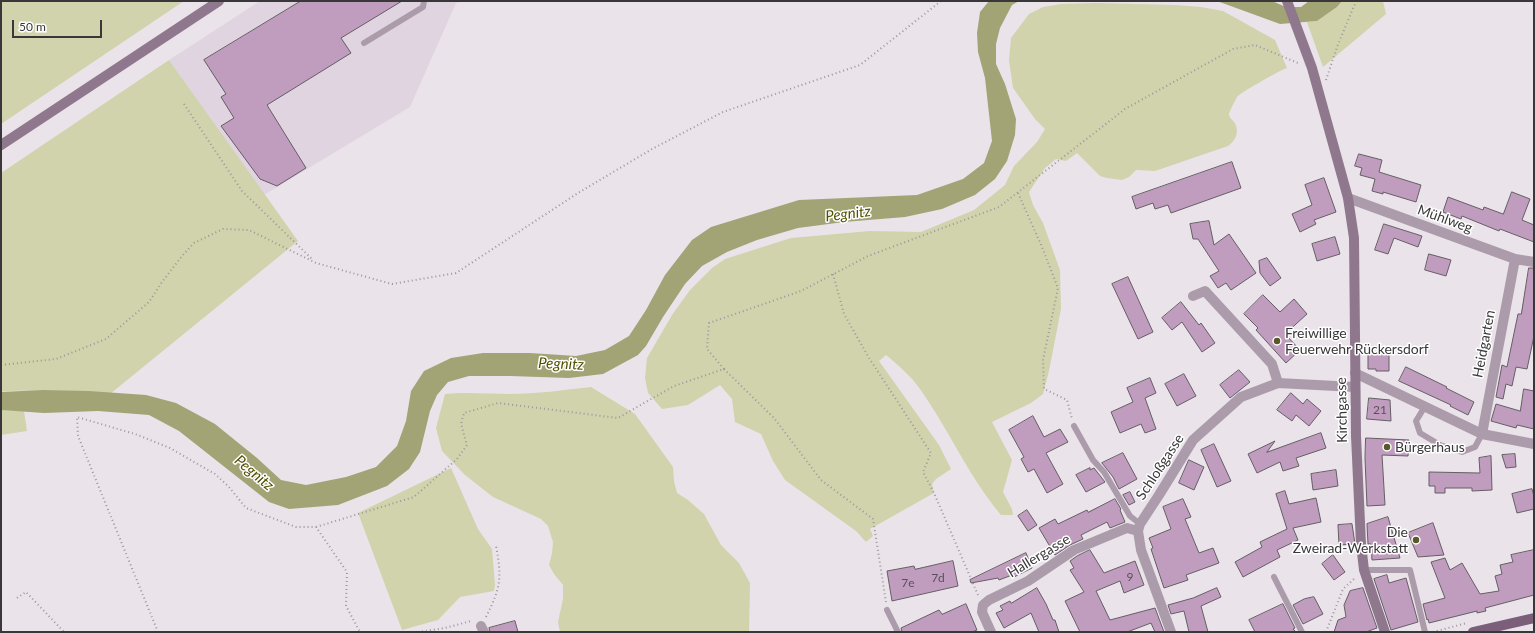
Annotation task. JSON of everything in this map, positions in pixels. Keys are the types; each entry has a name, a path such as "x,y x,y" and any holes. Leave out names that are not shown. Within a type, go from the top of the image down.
{"main road":[{"path":"1,145 219,1"},
{"name":"Kirchgasse","path":"1287,1 1312,68 1348,198 1354,238 1356,436 1364,570 1384,632"},
{"path":"1473,632 1490,630 1534,618"}],"street":[{"name":"Mühlweg","path":"1348,198 1515,259 1534,262"},
{"name":"Heidgarten","path":"1482,434 1515,259"},
{"path":"1193,296 1205,291 1272,364 1278,383"},
{"path":"1355,373 1424,408 1482,434 1534,444"},
{"name":"Schloßgasse","path":"1139,527 1193,440 1241,397 1278,383 1355,387"},
{"path":"1139,527 1141,550 1171,632"},
{"name":"Hallergasse","path":"983,605 989,600 1028,581 1074,550 1127,528 1139,527"},
{"path":"983,605 982,612 991,632"}],"lane":[{"path":"364,43 423,7 424,1"},
{"path":"1424,408 1416,421 1420,433 1440,446 1462,452 1475,447 1482,434"},
{"path":"1074,426 1093,460 1104,472 1130,516 1139,527"},
{"path":"1364,570 1410,570 1425,632"},
{"path":"1274,577 1302,632"},
{"path":"887,610 898,632"}],"path":[{"path":"1,364 56,359 106,339 149,302 174,266 194,243 223,229 249,230 316,263 392,284 456,273 578,193 652,149 723,112 860,66 941,1"},
{"path":"1320,99 1337,47 1357,1"},
{"path":"887,610 873,519 821,480 774,418 724,369 707,349 708,322 801,291 868,256 999,207 1125,109 1233,49 1255,45 1312,68"},
{"path":"184,104 242,191 316,263"},
{"path":"1018,193 1042,246 1058,288 1043,360 1044,389 1067,400 1074,426"},
{"path":"833,274 844,314 869,358 931,453 923,472 934,493 983,605"},
{"path":"158,632 78,436 77,417 135,434 170,448 215,474 229,487 246,508 296,527 316,527 414,497 457,459 467,445 461,424 464,413 498,403 618,418 674,386 724,369"},
{"path":"316,527 347,572 346,606 360,632"},
{"path":"418,632 481,623 500,582 500,565 496,546"},
{"path":"1326,632 1343,589 1364,570"},
{"path":"17,598 26,592 64,632"}],"shaded area":[{"path":"1,1 184,1 1,124"},
{"path":"260,1 465,1 456,3 410,107 264,195 169,60"},
{"path":"1342,1 1383,1 1386,14 1323,67 1307,22 1317,21 1337,7"},
{"path":"1096,3 1175,5 1201,7 1223,11 1275,40 1287,68 1257,84 1237,97 1229,114 1236,125 1237,132 1235,138 1228,146 1155,171 1136,170 1129,177 1122,180 1100,176 1077,153 1066,161 1056,159 1045,168 1029,192 1033,205 1043,223 1060,270 1061,309 1043,394 1031,403 992,422 1012,460 1003,492 1012,509 1013,515 1001,515 979,485 920,389 900,367 886,355 879,361 939,445 951,469 936,479 932,484 934,493 870,529 873,536 866,542 856,531 785,480 773,461 761,434 735,422 732,399 720,385 688,405 662,409 648,393 645,378 647,358 672,315 690,290 712,268 725,259 791,238 870,231 921,232 974,210 1005,185 1014,166 1037,142 1045,129 1035,119 1013,88 1009,60 1011,38 1029,14 1043,7 1061,4"},
{"path":"169,60 298,241 110,394 28,390 1,391 1,173"},
{"path":"591,387 635,414 673,467 677,493 688,500 704,514 721,545 739,563 750,583 749,632 560,632 558,622 563,599 563,585 549,565 553,542 548,526 541,519 493,497 465,475 442,451 436,428 445,394 520,394"},
{"path":"1,410 24,411 27,431 1,435"},
{"path":"451,468 478,529 492,549 495,585 494,591 460,597 438,620 402,630 358,513"}],"water":[{"name":"Pegnitz","path":"989,1 1019,1 1012,5 1000,28 996,44 996,64 1005,84 1016,119 1015,135 1007,161 995,179 975,195 942,209 905,217 844,222 798,228 757,240 727,252 702,266 685,284 646,346 638,355 603,374 569,378 469,376 448,382 437,395 430,411 420,452 409,469 387,486 338,505 289,509 269,502 179,431 149,415 98,411 44,413 1,410 1,392 43,390 89,391 146,395 176,403 215,424 257,458 281,480 306,485 346,477 376,467 397,446 406,421 411,391 424,371 451,358 483,353 530,353 576,356 605,350 629,336 646,310 665,275 692,240 711,227 799,200 917,195 963,179 984,163 992,141 985,78 978,52 977,33 980,12"},
{"path":"1217,1 1272,1 1286,7 1301,7 1309,1 1342,1 1337,7 1317,21 1280,24"}],"building":[{"path":"301,1 402,1 341,38 351,53 267,105 306,168 277,186 260,179 221,126 234,118 221,97 226,94 204,60"},
{"path":"1359,154 1382,160 1379,172 1421,185 1416,202 1383,192 1383,194 1372,191 1375,179 1360,175 1362,168 1355,166"},
{"path":"1232,162 1241,188 1171,213 1168,205 1155,209 1153,203 1136,209 1132,197"},
{"path":"1324,178 1336,212 1314,220 1316,224 1300,232 1292,214 1312,205 1305,185"},
{"path":"1512,192 1530,199 1522,220 1534,225 1534,242 1500,229 1499,231 1462,216 1461,219 1443,212 1448,197 1483,210 1484,207 1503,214"},
{"path":"1209,221 1214,245 1229,234 1256,273 1231,290 1226,283 1218,288 1210,276 1219,271 1198,239 1193,239 1190,224"},
{"path":"1384,224 1422,236 1418,247 1394,238 1388,254 1375,250"},
{"path":"1335,237 1340,254 1317,261 1312,244"},
{"path":"1429,254 1451,260 1446,276 1425,270"},
{"path":"1267,258 1281,278 1270,286 1260,273 1259,261"},
{"path":"1529,268 1534,268 1534,336 1527,369 1516,367 1512,386 1506,384 1503,399 1496,397 1502,365 1507,367 1518,314 1521,314"},
{"path":"1128,277 1153,332 1138,339 1112,284"},
{"path":"1263,295 1280,312 1294,299 1307,314 1285,334 1300,350 1286,363 1256,330 1258,328 1244,314"},
{"path":"1181,302 1199,325 1201,323 1215,343 1202,352 1182,322 1172,330 1162,318"},
{"path":"1389,353 1389,371 1376,371 1376,369 1368,369 1368,354"},
{"path":"1406,367 1474,402 1468,415 1450,406 1451,405 1399,381"},
{"path":"1239,370 1250,382 1230,398 1220,385"},
{"path":"1184,374 1196,396 1177,406 1165,384"},
{"path":"1150,378 1156,393 1145,398 1156,429 1145,433 1141,424 1120,433 1111,412 1133,402 1127,388"},
{"path":"1524,389 1534,391 1534,429 1517,425 1516,428 1491,421 1496,404 1520,411"},
{"path":"1291,393 1303,404 1307,399 1321,411 1309,426 1296,415 1292,421 1277,410"},
{"path":"1369,398 1390,400 1391,421 1367,419"},
{"path":"1033,416 1044,437 1060,429 1068,442 1046,453 1063,484 1047,493 1034,469 1028,472 1021,459 1024,457 1009,430"},
{"path":"1321,433 1326,448 1296,458 1299,466 1283,471 1280,462 1257,473 1248,454 1275,441 1267,452"},
{"path":"1366,438 1409,440 1408,456 1382,455 1385,505 1367,506 1365,458"},
{"path":"1214,444 1231,481 1217,487 1201,450"},
{"path":"1123,453 1137,479 1119,489 1113,477 1102,463"},
{"path":"1515,454 1516,467 1506,468 1502,455"},
{"path":"1491,456 1492,490 1472,491 1472,488 1445,488 1445,493 1435,493 1435,486 1429,486 1429,472 1480,473 1479,458"},
{"path":"1189,460 1204,467 1194,490 1179,483"},
{"path":"1090,468 1090,470 1094,468 1105,482 1086,492 1076,475"},
{"path":"1336,470 1338,486 1313,490 1311,474"},
{"path":"1532,489 1534,496 1534,509 1517,513 1512,494"},
{"path":"1285,491 1289,504 1316,498 1321,522 1293,528 1298,540 1277,550 1280,557 1243,577 1235,562 1262,547 1260,542 1287,529 1276,494"},
{"path":"1130,492 1135,502 1129,505 1123,495"},
{"path":"1115,499 1121,509 1120,510 1125,522 1110,528 1107,522 1081,535 1083,539 1070,545 1055,555 1039,528 1055,519 1058,524"},
{"path":"1183,499 1191,517 1185,519 1199,553 1213,548 1219,563 1186,575 1188,580 1164,588 1151,549 1153,548 1149,538 1171,529 1163,507"},
{"path":"1027,510 1037,525 1028,531 1018,516"},
{"path":"1388,517 1400,558 1372,560 1371,544 1368,544 1367,524"},
{"path":"1433,523 1444,555 1418,557 1408,533"},
{"path":"1352,524 1355,544 1339,545 1338,525"},
{"path":"1090,550 1104,573 1135,561 1144,585 1124,593 1120,581 1096,591 1110,620 1155,608 1164,632 1155,632 1151,623 1127,632 1080,632 1065,601 1084,592 1070,570 1074,568 1070,561"},
{"path":"1534,550 1534,595 1485,608 1486,611 1477,613 1477,611 1429,623 1423,604 1445,598 1431,562 1445,558 1450,570 1462,563 1480,594 1499,591 1495,576 1502,574 1500,565 1513,562 1511,555"},
{"path":"1026,553 1032,568 1014,577 1012,575 999,580 998,578 971,583 970,580"},
{"path":"1333,555 1345,572 1334,580 1322,564"},
{"path":"953,561 958,586 892,601 887,571 914,566 915,569"},
{"path":"1387,575 1389,583 1406,578 1418,622 1391,630 1374,579"},
{"path":"1037,588 1053,620 1055,620 1059,632 1039,632 1031,613 1004,628 996,613 1003,610 1000,606 1010,601 1011,603"},
{"path":"1217,588 1221,597 1201,606 1208,632 1189,632 1184,611 1171,614 1168,605 1193,598"},
{"path":"1363,588 1377,628 1366,632 1334,632 1338,620 1346,617 1344,605 1350,591"},
{"path":"1314,597 1323,614 1303,624 1293,605 1304,599"},
{"path":"966,604 977,630 972,632 902,632 901,628 939,610 942,614"},
{"path":"1283,604 1295,628 1293,629 1296,632 1255,632 1249,620"},
{"path":"515,621 518,632 490,632 489,628"}],"place":[{"name":"Freiwillige Feuerwehr Rückersdorf","path":"1277,341"},
{"name":"Bürgerhaus","path":"1387,447"},
{"name":"Die Zweirad-Werkstatt","path":"1416,540"}]}
